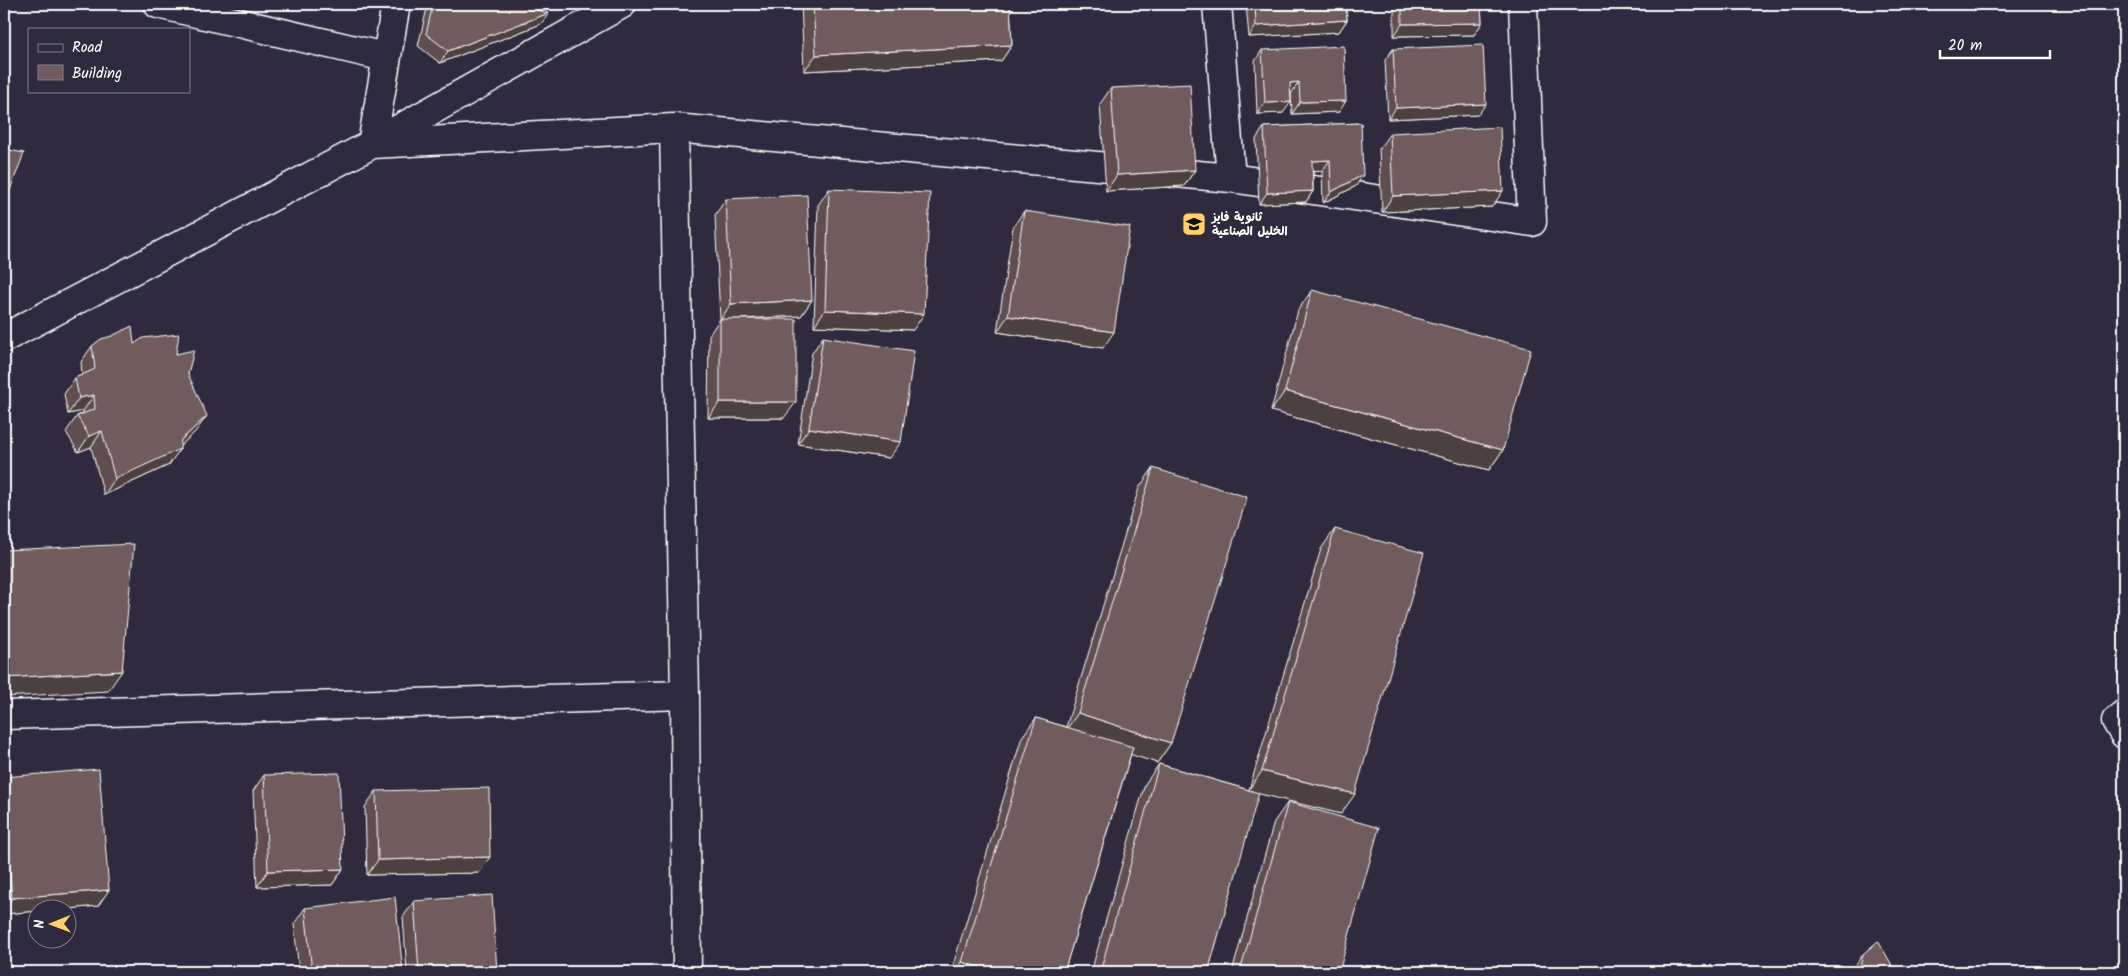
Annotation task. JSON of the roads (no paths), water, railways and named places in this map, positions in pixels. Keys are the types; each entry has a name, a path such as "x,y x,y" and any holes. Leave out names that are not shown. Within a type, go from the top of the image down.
{"street":[{"path":"158,4 385,57"},
{"path":"372,144 385,57 396,4"},
{"path":"4,338 372,144 622,4"},
{"path":"1217,4 1231,178"},
{"path":"372,144 674,128 1231,178 1532,222 1523,4"},
{"path":"674,128 685,695 687,972"},
{"path":"4,715 685,695"},
{"path":"2124,714 2116,721 2124,734"}],"place":[{"name":"ثانوية فايز الخليل الصناعية","path":"1194,224"}]}
